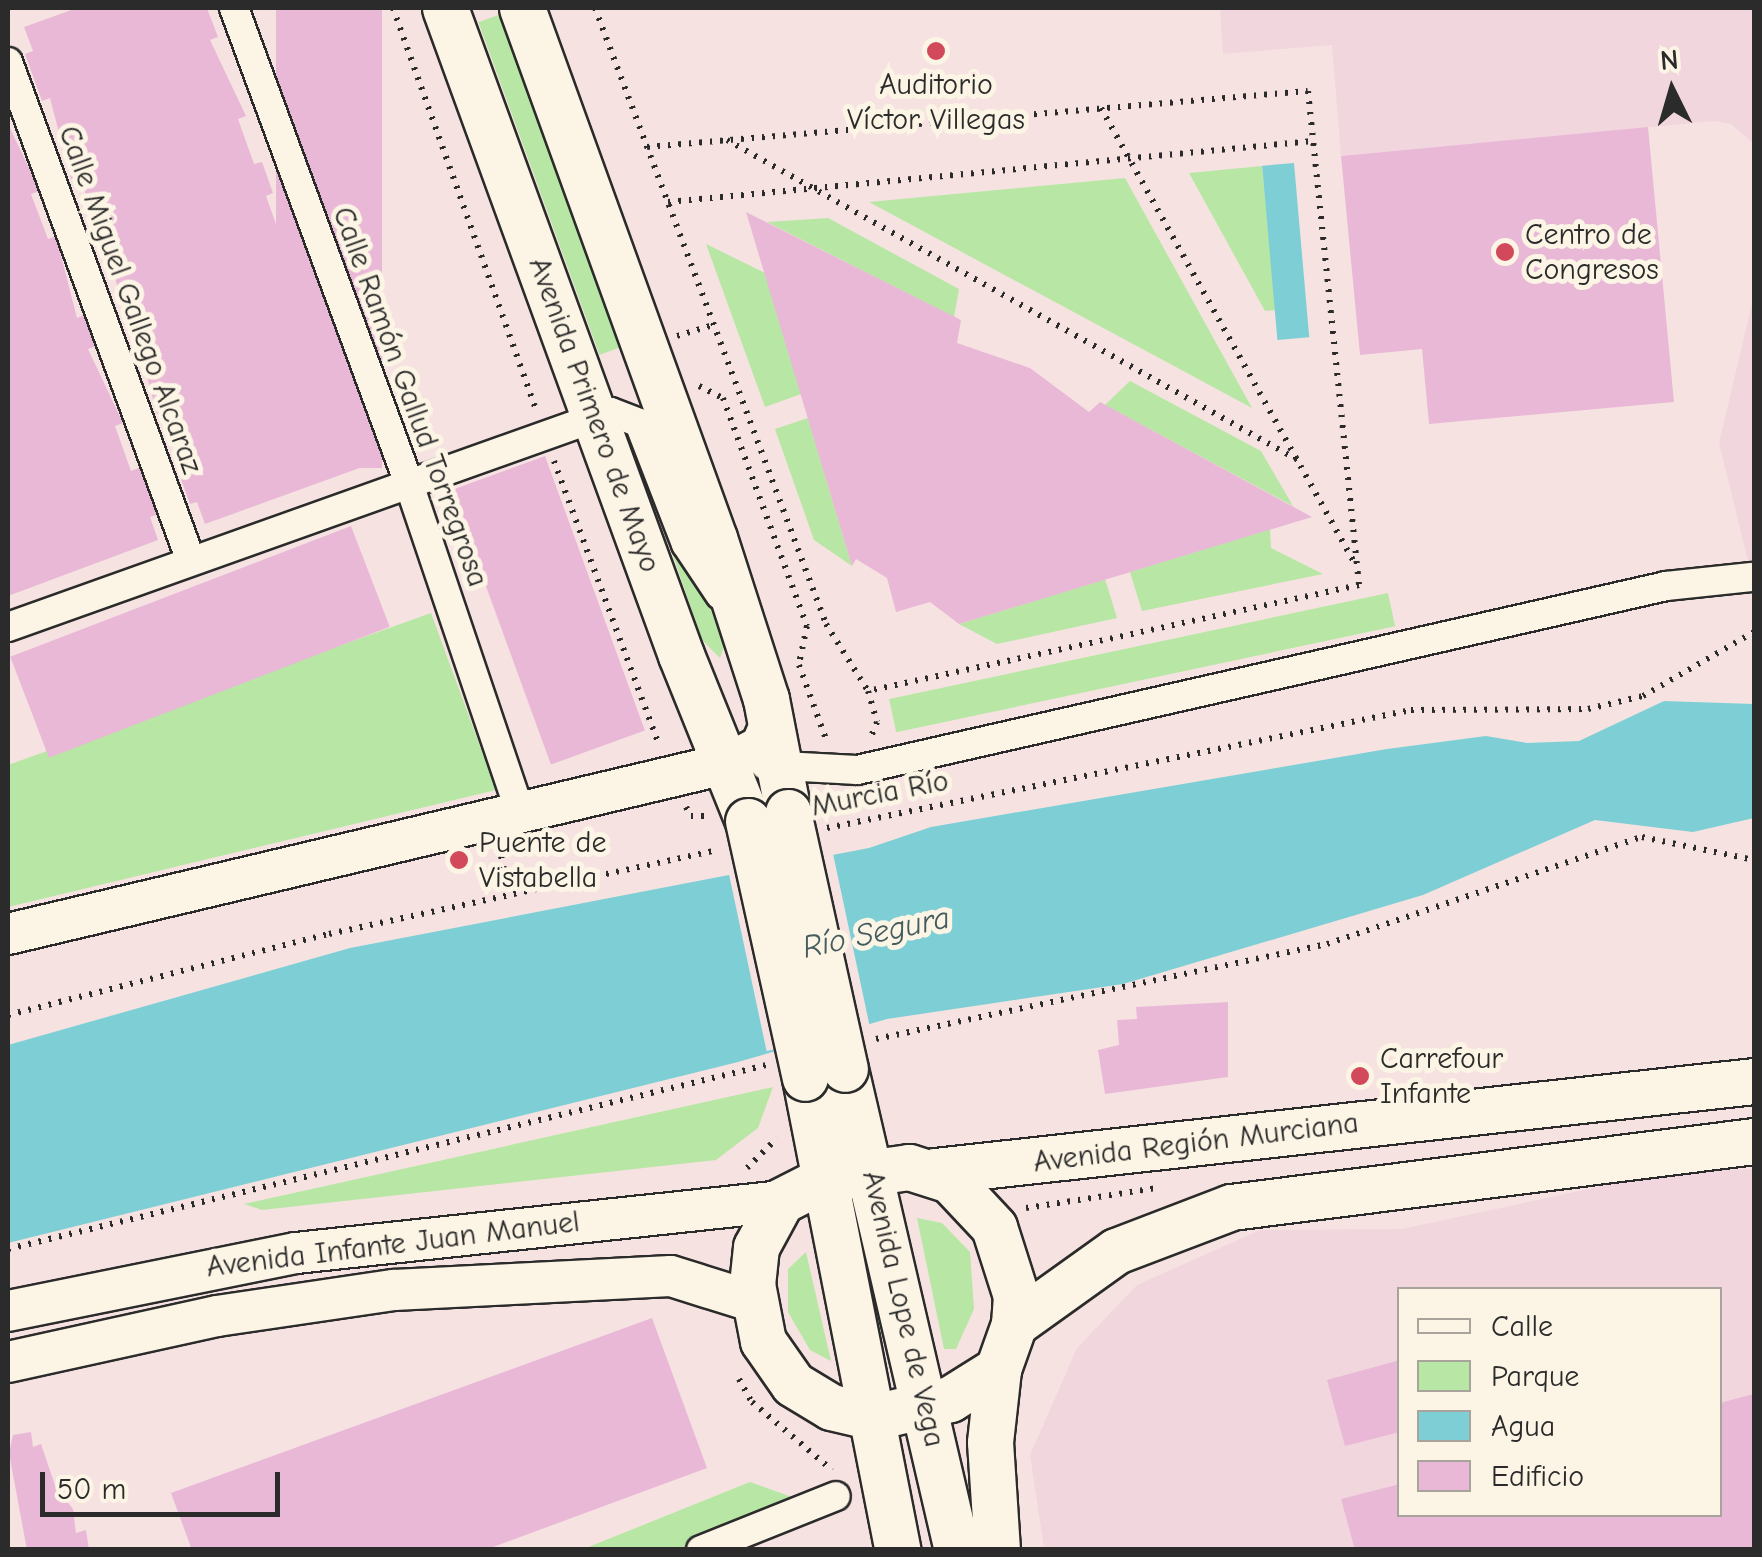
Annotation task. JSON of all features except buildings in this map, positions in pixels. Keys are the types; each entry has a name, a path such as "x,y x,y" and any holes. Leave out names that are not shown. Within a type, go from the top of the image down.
{"main road":[{"name":"Avenida Primero de Mayo","path":"445,8 681,655 729,763 767,828"},
{"path":"522,8 744,629 776,744 767,828 824,1062"},
{"path":"8,934 729,763 761,746 776,744"},
{"name":"Avenida Lope de Vega","path":"824,1062 870,1169 927,1404 957,1550"},
{"name":"Avenida Lope de Vega","path":"824,1062 824,1179 898,1549"},
{"name":"Avenida Región Murciana","path":"781,1202 824,1179 870,1169 935,1171 1754,1081"},
{"path":"1014,1324 1116,1250 1231,1207 1754,1141"},
{"path":"935,1171 980,1206 1002,1243 1014,1277 1014,1324 998,1369 990,1442 997,1550"},
{"path":"781,1202 756,1247 754,1302 763,1341 793,1384 831,1406 874,1417 968,1392 998,1369"},
{"name":"Avenida Infante Juan Manuel","path":"8,1311 296,1254 781,1202"},
{"name":"Avenida Infante Juan Manuel","path":"14,1362 217,1316 394,1290 671,1276 754,1302"}],"street":[{"name":"Calle Ramón Gallud Torregrosa","path":"234,8 408,481 520,810"},
{"name":"Calle Miguel Gallego Alcaraz","path":"8,62 191,560"},
{"path":"8,628 408,481 594,416 619,412 639,423 691,553 744,629"},
{"path":"776,744 858,770 1666,586 1752,577"},
{"path":"701,1550 836,1496"}],"path":[{"path":"595,8 826,624 868,691 877,722 858,770"},
{"path":"647,147 1308,90 1359,585 868,691"},
{"path":"1101,108 1357,567"},
{"path":"726,140 1298,460"},
{"path":"668,202 1313,140"},
{"name":"Murcia Río","path":"8,1015 510,895 767,828 1410,710 1588,709 1643,696 1754,632"},
{"path":"8,1249 1327,944 1642,837 1754,860"},
{"path":"502,856 510,895"}],"shaded area":[{"path":"1220,8 1754,8 1754,144 1731,124 1715,121 1341,156 1332,45 1223,54"},
{"path":"1754,295 1754,577 1752,577 1719,443"},
{"path":"1754,1169 1754,1549 1044,1549 1030,1455 1077,1348 1137,1285 1260,1230 1402,1229 1668,1172"}],"green space":[{"path":"501,14 622,347 600,355 478,22"},
{"path":"1262,166 1276,310 1265,311 1189,173"},
{"path":"1125,178 1252,408 869,202"},
{"path":"828,218 959,289 954,317 767,222"},
{"path":"706,244 765,273 801,394 765,407"},
{"path":"1130,381 1261,451 1293,506 1105,405"},
{"path":"808,418 852,566 814,540 775,429"},
{"path":"635,445 713,604 725,643 720,658 702,640"},
{"path":"1270,529 1271,548 1323,574 1142,611 1130,572"},
{"path":"1105,579 1117,618 997,644 959,624"},
{"path":"1388,593 1395,626 896,732 889,699"},
{"path":"431,613 496,790 8,907 8,765"},
{"path":"773,1087 758,1128 716,1160 262,1210 244,1204"},
{"path":"917,1218 942,1223 970,1252 974,1309 956,1349 944,1349"},
{"path":"806,1252 831,1361 810,1350 788,1312 788,1269"},
{"path":"750,1482 828,1510 719,1549 581,1550"}],"water":[{"path":"1294,163 1309,337 1277,340 1262,166"},
{"name":"Río Segura","path":"1664,701 1754,704 1754,818 1693,832 1595,820 1423,895 1123,984 887,1019 738,1062 8,1243 8,1045 350,948 869,848 931,827 1387,749 1486,736 1527,743 1579,741"}],"pier":[{"path":"832,849 870,1029 767,1051 728,871"}],"place":[{"name":"Auditorio Víctor Villegas","path":"936,51"},
{"name":"Centro de Congresos","path":"1505,252"},
{"name":"Puente de Vistabella","path":"459,860"},
{"name":"Carrefour Infante","path":"1360,1076"}]}
